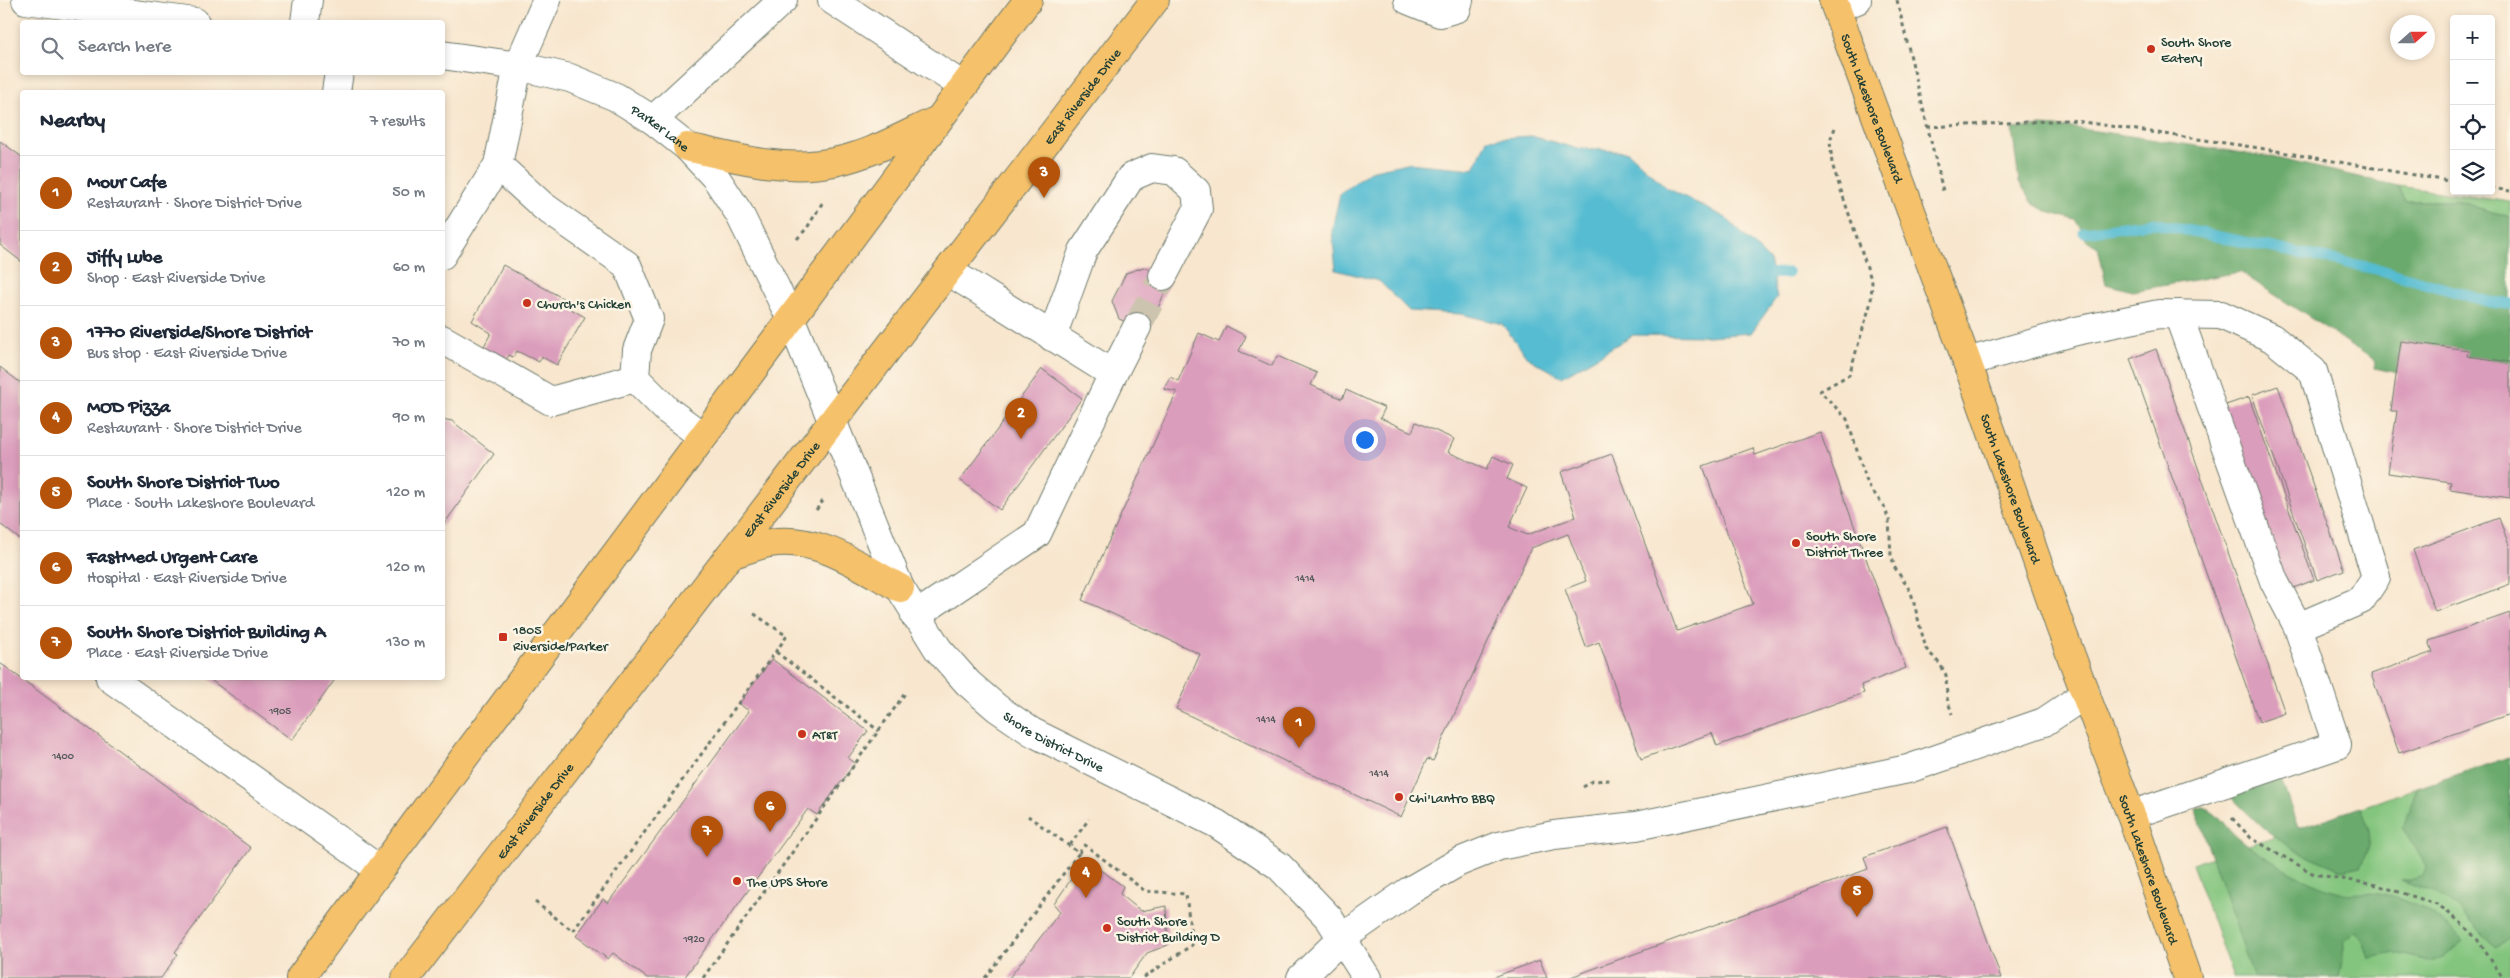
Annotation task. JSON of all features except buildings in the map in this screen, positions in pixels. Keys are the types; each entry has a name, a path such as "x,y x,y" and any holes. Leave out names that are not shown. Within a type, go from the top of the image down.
{"main road":[{"path":"300,978 790,317 1028,0"},
{"name":"East Riverside Drive","path":"406,978 1155,0"},
{"name":"South Lakeshore Boulevard","path":"1842,3 1967,362 2131,815 2187,978"},
{"path":"687,147 757,163 795,166 835,162 875,149 937,120"},
{"path":"730,555 771,542 803,543 835,552 900,588"}],"street":[{"path":"26,0 189,15"},
{"path":"305,20 308,0"},
{"path":"445,250 498,165 518,66 547,0"},
{"path":"653,120 783,0"},
{"path":"832,0 963,86"},
{"path":"1408,0 1440,13 1457,8 1459,0"},
{"name":"Parker Lane","path":"445,56 518,66 570,78 616,97 653,120 687,147 716,178 739,212 790,317 832,422"},
{"path":"336,90 339,75"},
{"path":"498,165 543,206 627,265 649,319 637,350 635,378 667,410 702,436"},
{"path":"1052,337 1083,251 1131,177 1152,168 1174,171 1196,191 1198,209 1163,276"},
{"path":"948,271 1113,374"},
{"path":"1967,362 2076,331 2158,314 2221,314 2272,338 2313,371 2376,577 2361,600 2298,627"},
{"path":"2131,815 2337,745 2298,627 2274,581 2178,314"},
{"path":"916,616 1037,534 1137,327"},
{"path":"445,341 551,401 635,378"},
{"name":"Shore District Drive","path":"832,422 900,588 938,649 968,683 997,708 1032,732 1217,824 1279,866 1329,918 1367,978"},
{"path":"113,680 380,870"},
{"path":"1301,978 1342,938 1409,891 1459,862 1499,846 1554,835 1636,826 1908,769 2044,722 2086,694"}],"path":[{"path":"1897,0 1905,30"},
{"path":"1927,127 2069,120 2260,148 2450,181"},
{"path":"1835,128 1830,140 1832,164 1872,282 1870,302 1849,376 1820,391 1847,419 1868,485 1884,506 1895,568 1914,598 1926,649 1940,664 1946,676 1946,698 1952,714"},
{"path":"2495,189 2510,191"},
{"path":"797,239 807,228 827,195"},
{"path":"811,515 823,501"},
{"path":"535,902 573,931 787,636 753,613"},
{"path":"776,652 879,731"},
{"path":"702,978 906,692"},
{"path":"1583,786 1593,781 1610,780"},
{"path":"2206,790 2252,838 2314,874 2377,885 2437,904 2459,921 2477,940 2503,978"},
{"path":"1028,816 1079,853"},
{"path":"1070,845 1089,819"},
{"path":"985,978 1085,845 1145,891 1186,894 1192,945 1143,978"}],"green space":[{"path":"2041,126 2075,128 2271,157 2398,186 2406,201 2456,201 2510,217 2510,362 2467,356 2467,350 2401,341 2397,373 2375,368 2376,361 2240,272 2132,291 2106,284 2098,247 2086,240 2084,232 2075,220 2048,212 2033,203 2019,182 2012,129"},
{"path":"2398,186 2450,193 2450,195 2510,202 2510,217 2456,201 2406,201"},
{"path":"2510,757 2510,978 2233,978 2192,864"},
{"path":"2510,757 2510,936 2496,948 2457,906 2434,893 2401,880 2411,880 2423,876 2426,866 2403,827 2417,788"},
{"path":"2281,779 2298,828 2361,807 2370,837 2368,850 2361,866 2342,870 2294,850 2263,828 2230,796"},
{"path":"2203,807 2217,815 2236,836 2253,849 2301,877 2339,892 2350,894 2367,893 2397,898 2433,915 2463,941 2443,957 2428,961 2396,953 2369,958 2364,942 2356,931 2345,942 2339,978 2254,978 2195,808"}],"water":[{"path":"1531,136 1575,148 1628,152 1667,188 1726,218 1769,260 1777,297 1751,333 1708,336 1633,335 1562,377 1528,358 1502,324 1461,314 1409,311 1379,281 1336,270 1332,229 1340,194 1370,171 1407,163 1474,169 1487,139"}],"waterway":[{"path":"2084,232 2152,223 2381,270 2490,302 2510,304"},
{"path":"1758,274 1788,273"}],"tunnel":[{"path":"1137,327 1163,276"}],"place":[{"name":"South Shore Eatery","path":"2151,49"},
{"name":"1770 Riverside/Shore District","path":"1044,198"},
{"name":"Church's Chicken","path":"527,303"},
{"name":"Jiffy Lube","path":"1021,439"},
{"name":"South Shore District Three","path":"1796,543"},
{"name":"1805 Riverside/Parker","path":"503,637"},
{"name":"AT&T","path":"802,734"},
{"name":"Mour Cafe","path":"1299,748"},
{"name":"Chi'Lantro BBQ","path":"1399,797"},
{"name":"FastMed Urgent Care","path":"770,832"},
{"name":"South Shore District Building A","path":"707,857"},
{"name":"The UPS Store","path":"737,881"},
{"name":"MOD Pizza","path":"1086,898"},
{"name":"South Shore District Two","path":"1857,917"},
{"name":"South Shore District Building D","path":"1107,928"}]}
